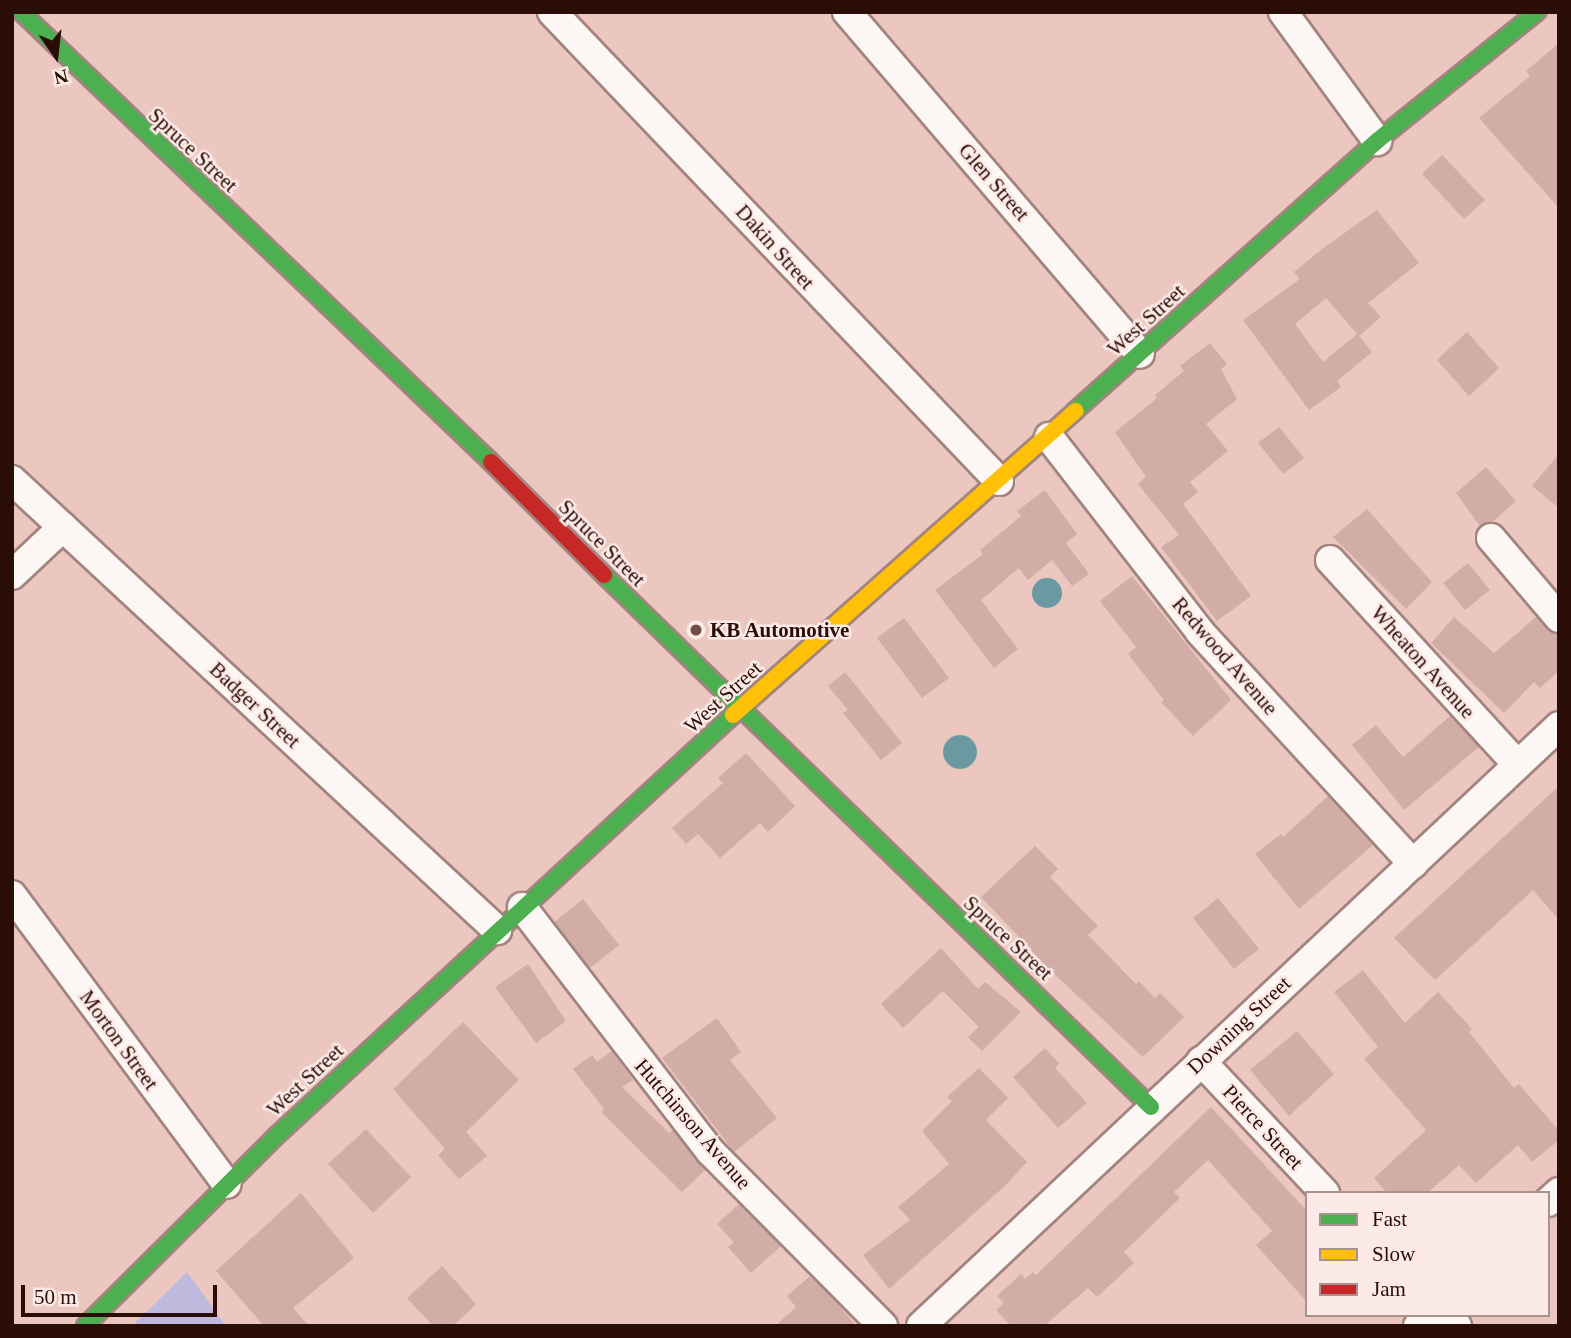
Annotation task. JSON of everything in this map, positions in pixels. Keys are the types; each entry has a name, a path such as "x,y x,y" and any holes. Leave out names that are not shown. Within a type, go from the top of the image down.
{"street":[{"name":"Spruce Street","path":"21,12 464,435 739,709 1151,1107"},
{"name":"Dakin Street","path":"552,12 999,481"},
{"name":"Glen Street","path":"847,12 1140,354"},
{"path":"1283,12 1377,141"},
{"name":"West Street","path":"85,1326 227,1184 497,930 739,709 1049,437 1377,141 1537,12"},
{"name":"Redwood Avenue","path":"1049,437 1200,632 1413,864"},
{"name":"Badger Street","path":"12,480 497,930"},
{"path":"12,575 64,527"},
{"path":"1491,538 1559,618"},
{"name":"Wheaton Avenue","path":"1330,560 1517,764"},
{"name":"Downing Street","path":"921,1326 1559,726"},
{"name":"Morton Street","path":"12,895 227,1184"},
{"name":"Hutchinson Avenue","path":"522,907 710,1151 883,1326"},
{"name":"Pierce Street","path":"1201,1061 1323,1191"}],"shaded area":[{"path":"187,1272 226,1326 132,1326"}],"water":[{"path":"1047,578 1058,582 1062,593 1058,604 1047,608 1036,604 1032,593 1036,582"},
{"path":"960,735 972,740 977,752 972,764 960,769 948,764 943,752 948,740"}],"building":[{"path":"1559,43 1559,208 1479,118 1530,76 1526,71"},
{"path":"1442,155 1485,200 1464,219 1422,174"},
{"path":"1377,210 1419,263 1368,303 1381,317 1359,336 1372,352 1337,381 1341,387 1309,410 1243,320 1300,279 1294,272","holes":["1326,298 1357,334 1323,362 1295,324"]},
{"path":"1467,332 1499,368 1469,396 1437,360"},
{"path":"1210,343 1227,364 1221,369 1237,399 1206,424 1228,451 1190,482 1198,492 1183,504 1251,596 1217,621 1161,547 1179,535 1138,484 1146,477 1115,432 1157,398 1155,395 1184,371 1180,366"},
{"path":"1279,427 1304,458 1283,474 1258,443"},
{"path":"1559,454 1559,508 1532,486"},
{"path":"1486,467 1516,501 1492,522 1480,526 1456,493"},
{"path":"1045,490 1077,534 1066,543 1089,574 1072,586 1052,560 1028,580 1019,568 981,600 1018,649 994,668 935,590 983,554 980,550 1021,516 1017,511"},
{"path":"1367,509 1432,582 1406,609 1333,537"},
{"path":"1468,563 1490,590 1465,610 1443,583"},
{"path":"1132,576 1231,700 1193,736 1161,702 1164,700 1128,654 1136,647 1100,601"},
{"path":"1454,617 1494,653 1536,617 1559,634 1559,671 1540,688 1534,682 1504,713 1431,643"},
{"path":"904,618 949,678 922,698 877,638"},
{"path":"845,672 902,743 881,760 843,713 848,710 828,686"},
{"path":"1450,716 1479,747 1404,810 1352,745 1376,725 1403,757"},
{"path":"746,753 795,806 768,832 760,823 720,858 698,834 686,844 672,828 723,783 718,778"},
{"path":"1559,786 1559,920 1533,890 1435,980 1394,938"},
{"path":"1328,796 1373,845 1299,909 1255,854 1281,834 1283,837"},
{"path":"1035,846 1058,869 1050,877 1098,926 1088,935 1136,984 1139,981 1155,998 1160,993 1184,1017 1143,1057 1051,971 981,897"},
{"path":"1218,898 1259,949 1234,969 1193,918"},
{"path":"583,899 619,945 590,968 554,922"},
{"path":"941,948 978,989 985,982 1021,1012 982,1051 968,1037 979,1027 943,991 903,1028 881,1004"},
{"path":"528,964 566,1021 536,1043 495,987"},
{"path":"1363,970 1405,1023 1438,992 1472,1029 1469,1032 1514,1088 1519,1084 1559,1131 1559,1140 1532,1162 1518,1145 1476,1183 1459,1165 1429,1191 1385,1191 1374,1178 1426,1130 1364,1059 1378,1047 1334,992"},
{"path":"717,1018 741,1052 730,1060 777,1118 734,1152 662,1058"},
{"path":"463,1022 519,1080 466,1132 487,1156 459,1179 438,1155 445,1149 393,1089"},
{"path":"1297,1031 1334,1074 1289,1116 1250,1070"},
{"path":"1045,1048 1059,1063 1055,1068 1087,1103 1058,1128 1013,1077"},
{"path":"612,1051 633,1080 622,1087 669,1133 673,1130 705,1170 682,1192 601,1112 604,1109 573,1069 592,1055 597,1062"},
{"path":"979,1068 1008,1098 986,1120 1027,1162 1006,1185 889,1289 863,1255 910,1220 898,1207 949,1164 922,1131 952,1101 947,1097"},
{"path":"1211,1107 1305,1209 1305,1300 1256,1245 1272,1231 1208,1160 1174,1192 1180,1198 1124,1252 1134,1263 1097,1297 1088,1288 1044,1326 1011,1326 996,1310 1004,1303 997,1296 1021,1274 1025,1279 1033,1272 1036,1275"},
{"path":"366,1129 411,1177 373,1213 328,1164"},
{"path":"301,1193 354,1258 293,1308 309,1326 264,1326 216,1271"},
{"path":"739,1204 781,1246 751,1273 728,1247 734,1242 717,1224"},
{"path":"442,1266 476,1304 453,1326 433,1326 407,1298"},
{"path":"810,1276 856,1326 775,1326 796,1307 787,1296"}],"traffic: fast":[{"path":"21,12 491,462"},
{"path":"1075,411 1377,141 1537,12"},
{"path":"604,575 1151,1107"},
{"path":"85,1326 275,1137 733,715"}],"traffic: slow":[{"path":"733,715 1075,411"}],"traffic: jam":[{"path":"491,462 604,575"}],"place":[{"name":"KB Automotive","path":"696,630"}]}
